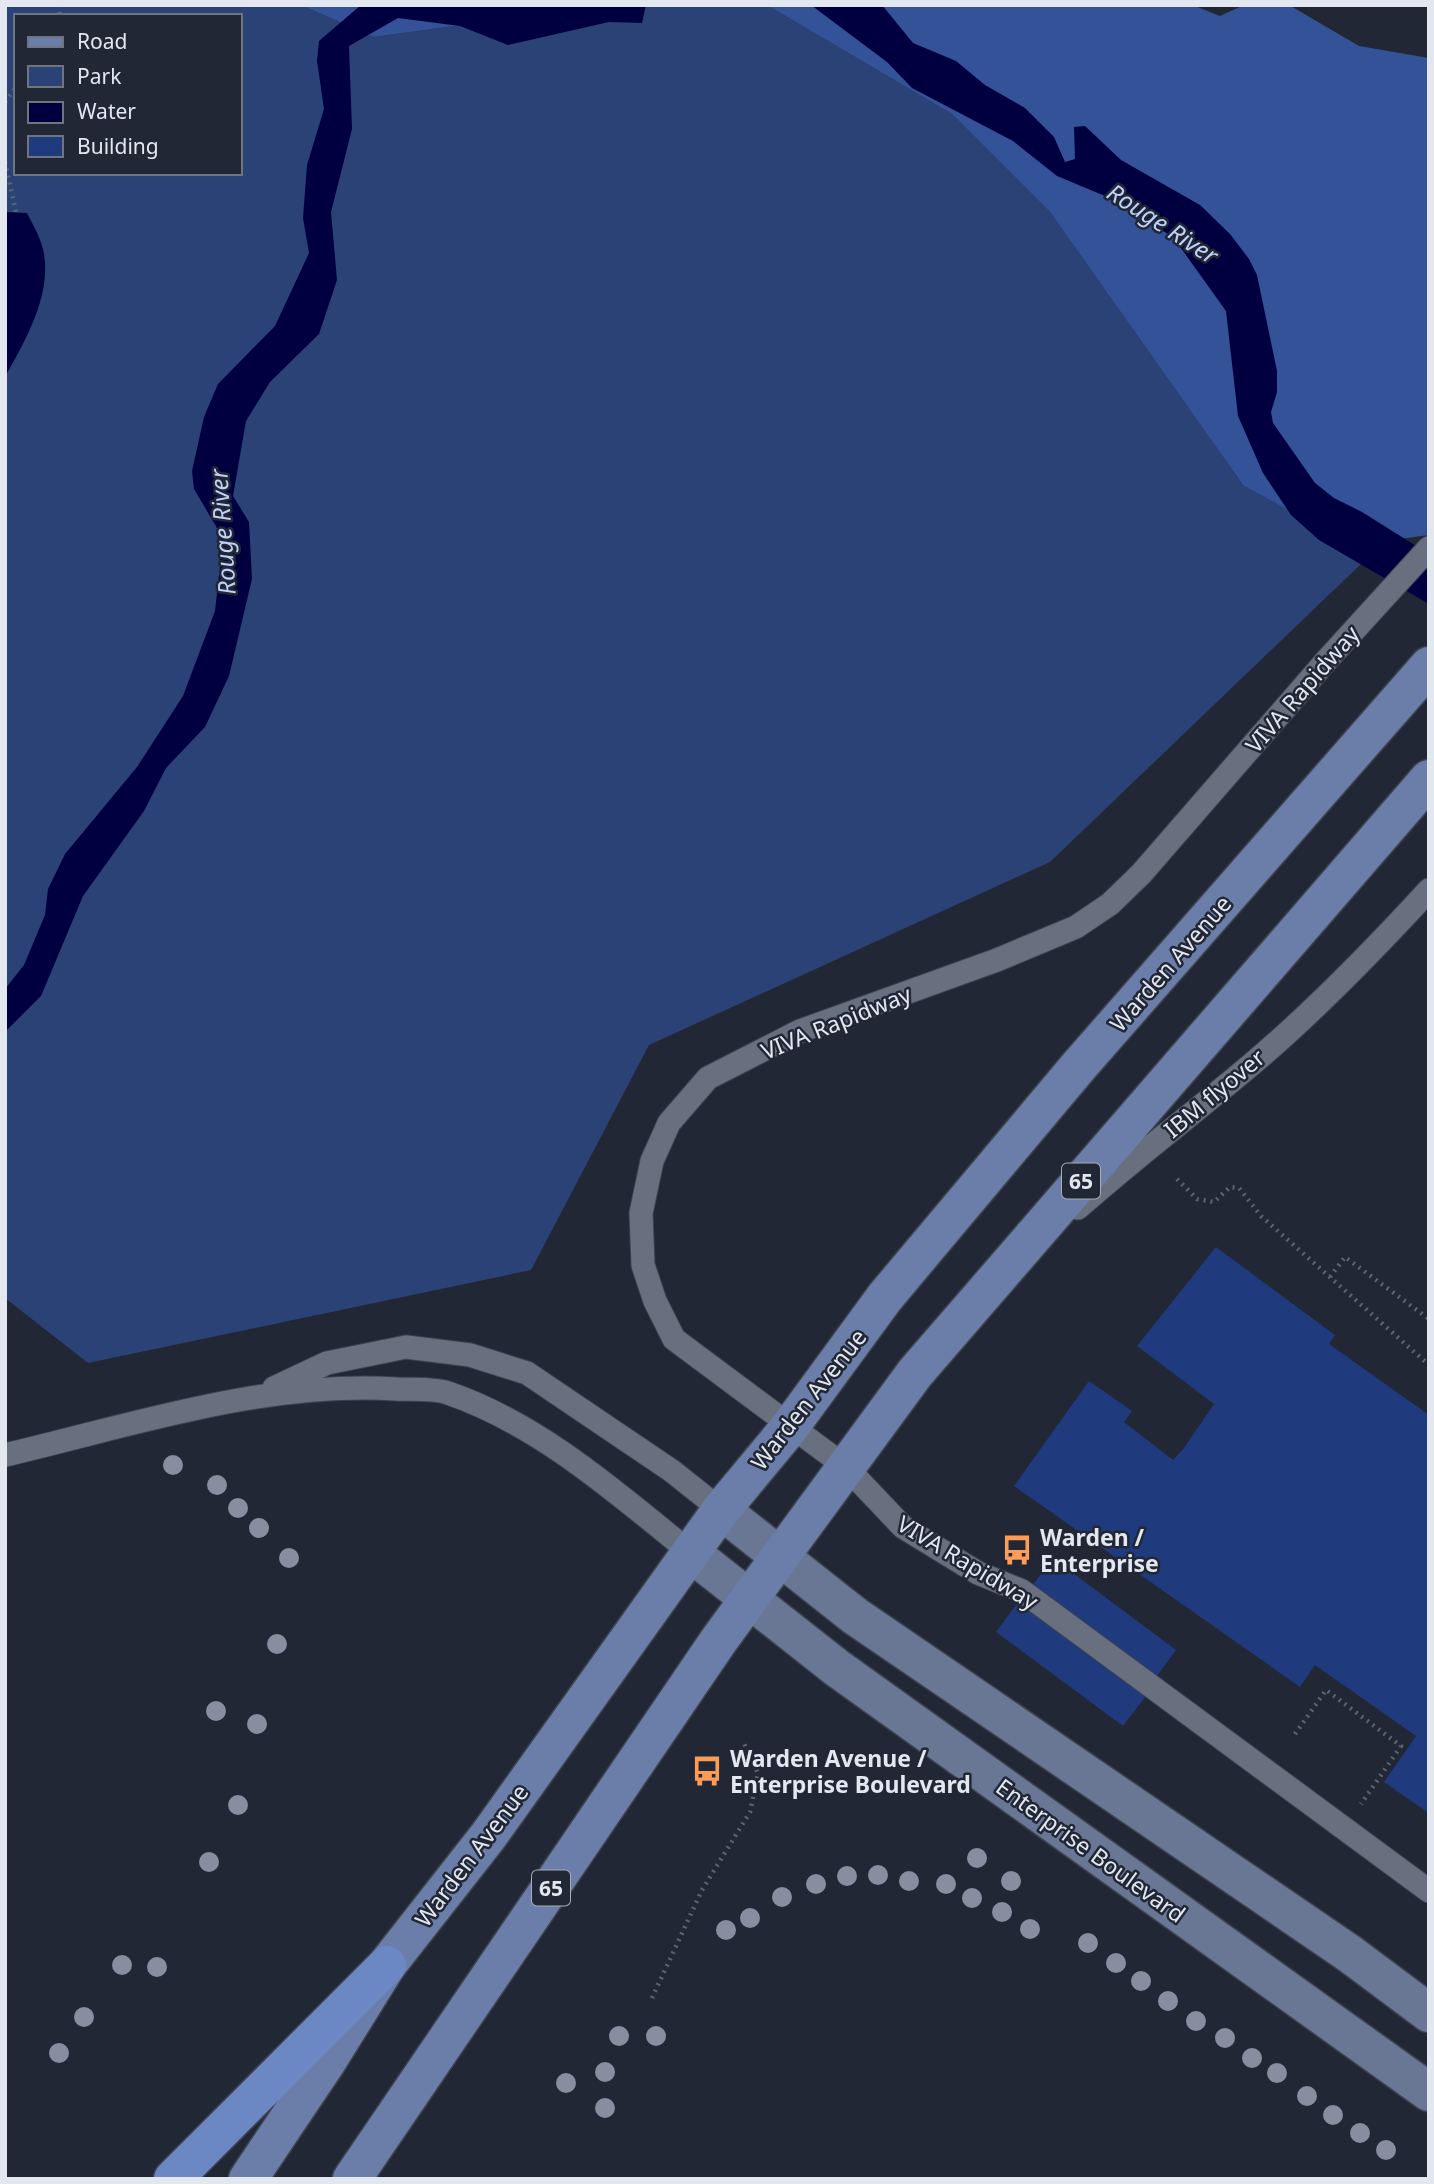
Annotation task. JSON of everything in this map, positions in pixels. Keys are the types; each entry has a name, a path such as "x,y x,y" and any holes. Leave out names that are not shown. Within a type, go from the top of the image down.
{"highway":[{"path":"173,2179 387,1965"}],"main road":[{"name":"Warden Avenue","path":"248,2179 326,2063 387,1965 489,1835 721,1510 789,1428 885,1297 1078,1067 1429,666"},
{"name":"65","path":"352,2179 719,1640 915,1373 1429,779"},
{"path":"721,1510 855,1616 1350,1954 1429,2013"},
{"name":"Enterprise Boulevard","path":"691,1553 752,1598 836,1668 1429,2092"}],"lane":[{"name":"VIVA Rapidway","path":"1429,548 1326,661 1141,874 1110,904 1076,927 997,960 800,1031 708,1078 670,1123 652,1161 641,1213 643,1265 655,1301 674,1339 789,1428 846,1467 903,1527 978,1573 1022,1591 1429,1891"},
{"name":"IBM flyover","path":"989,1287 1130,1162 1248,1068 1395,927 1429,890"},
{"path":"262,1394 327,1363 406,1347 470,1355 527,1373 632,1443 721,1510"},
{"path":"5,1455 262,1394 370,1387 446,1392 528,1430 642,1513 691,1553"}],"path":[{"path":"5,162 16,212"},
{"path":"1177,1179 1197,1199 1214,1202 1230,1187 1239,1188 1261,1216 1429,1364"},
{"path":"1330,1277 1345,1257 1429,1319"},
{"path":"1295,1734 1326,1690 1401,1746 1361,1804"},
{"path":"652,1998 702,1890 750,1812 758,1773 743,1741"}],"green space":[{"path":"5,5 301,5 374,37 607,5 762,5 772,8 952,114 1050,212 1243,485 1385,541 1050,862 649,1045 531,1270 88,1363 5,1298"}],"shaded area":[{"path":"301,5 607,5 374,37"},
{"path":"762,5 1192,5 1220,16 1244,5 1289,5 1359,46 1429,58 1429,535 1385,541 1312,523 1243,485 1050,212 952,114 772,8"}],"water":[{"name":"Rouge River","path":"361,5 646,5 642,23 609,22 508,45 460,26 398,18 349,46 352,129 331,212 337,280 319,334 270,382 246,421 233,496 249,522 252,579 229,676 205,727 166,768 144,811 83,896 41,996 5,1032 5,989 24,965 45,915 48,889 65,854 137,767 183,696 215,611 220,566 217,528 194,489 192,471 204,417 218,384 275,326 309,253 303,218 307,165 324,109 317,61 319,41"},
{"name":"Rouge River","path":"811,5 882,5 913,43 956,61 985,85 1025,108 1054,137 1065,162 1075,159 1074,127 1085,126 1121,160 1200,205 1230,234 1249,259 1257,275 1277,371 1277,392 1271,412 1273,423 1315,483 1334,498 1362,512 1429,554 1429,604 1319,540 1291,515 1263,473 1238,416 1226,311 1173,237 1105,196 1057,176 1013,141 912,88 887,62"},
{"path":"5,212 27,213 41,243 45,270 44,286 35,318 5,377"}],"building":[{"path":"1216,1247 1335,1335 1329,1344 1429,1415 1427,1812 1384,1782 1416,1736 1315,1665 1300,1687 1014,1486 1089,1381 1132,1411 1124,1422 1173,1460 1184,1448 1214,1404 1137,1346"},
{"path":"1053,1558 1176,1650 1152,1683 1029,1590"},
{"path":"1022,1597 1149,1692 1123,1726 996,1632"}],"place":[{"name":"Warden / Enterprise","path":"1017,1550"},
{"name":"Warden Avenue / Enterprise Boulevard","path":"707,1771"}]}
